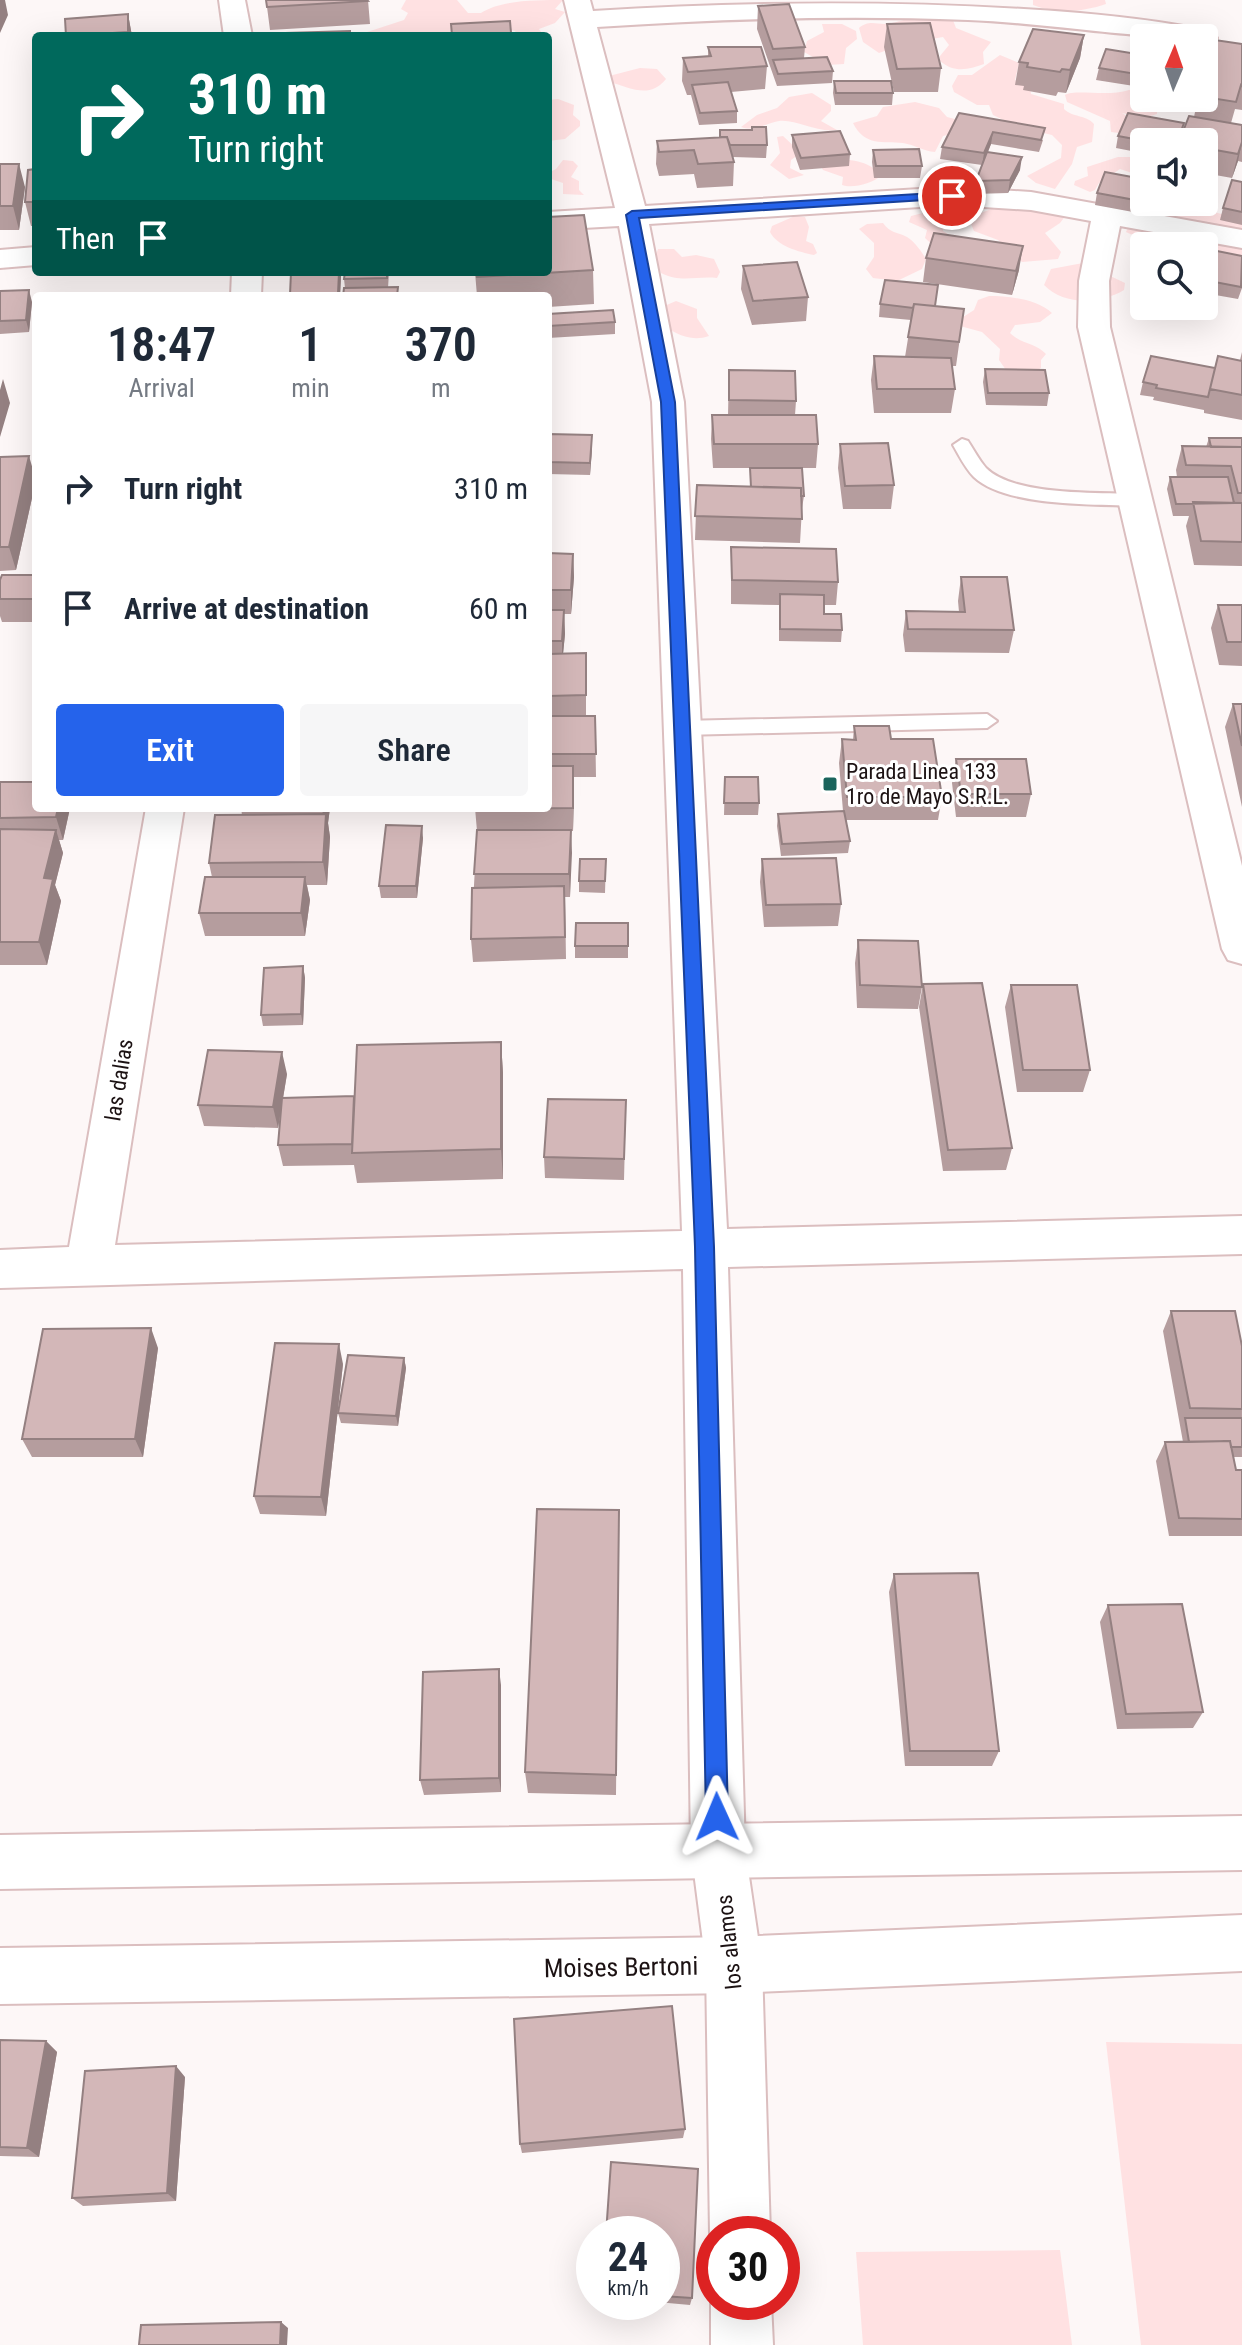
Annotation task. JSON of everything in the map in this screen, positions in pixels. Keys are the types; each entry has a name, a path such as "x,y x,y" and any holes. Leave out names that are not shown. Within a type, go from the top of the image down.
{"street":[{"path":"232,0 237,32"},
{"path":"579,10 702,12 986,8 1130,24"},
{"name":"los alamos","path":"579,10 632,215 668,402 705,1247 718,1849 734,1965 740,2216"},
{"path":"552,221 952,196 1031,201 1242,239"},
{"path":"1107,214 1094,281 1094,327 1242,949"},
{"path":"0,259 32,256"},
{"name":"las dalias","path":"89,1265 164,812"},
{"path":"0,1269 705,1247 1242,1235"},
{"path":"0,1862 1242,1843"},
{"name":"Moises Bertoni","path":"0,1976 734,1965 1242,1943"},
{"path":"741,2320 742,2345"}],"lane":[{"path":"962,445 982,475 1012,488 1064,496 1135,500"},
{"path":"682,728 987,721"}],"shaded area":[{"path":"406,0 457,0 468,13 481,13 508,3 563,0 555,9 565,12 555,23 539,29 541,32 516,32 502,28 454,32 367,32 404,20 408,13 401,9"},
{"path":"1033,0 1105,0 1106,4 1060,11 1033,5"},
{"path":"951,15 956,28 991,42 983,52 984,64 961,69 945,65 940,61 940,56 949,45 943,37 904,44 879,53 863,42 859,28 867,24"},
{"path":"822,24 842,24 856,31 857,39 846,48 844,64 827,65 804,52 807,41 824,32"},
{"path":"1000,55 1019,63 1015,80 1030,87 1031,94 1064,104 1068,112 1094,124 1092,142 1077,147 1072,164 1055,189 1036,183 1027,176 1061,158 1062,145 1052,135 1018,127 993,115 989,105 977,105 954,92 952,86 958,75 972,75"},
{"path":"640,68 657,69 666,79 653,89 646,90 609,82 609,76"},
{"path":"1130,90 1130,112 1157,114 1144,118 1122,113 1130,118 1127,134 1111,132 1110,121 1067,102 1065,95"},
{"path":"812,93 831,105 831,111 821,121 837,130 821,130 786,121 756,128 741,127 757,115 777,108 789,97"},
{"path":"552,100 574,105 573,115 580,121 580,126 565,139 552,141"},
{"path":"915,102 939,108 947,117 971,123 967,130 943,136 935,152 903,143 869,139 853,123 877,116 883,107"},
{"path":"783,136 798,150 790,168 804,175 789,179 770,165 780,153 777,137"},
{"path":"1118,157 1130,157 1130,172 1120,169 1090,192 1074,185 1075,181 1088,176 1087,167"},
{"path":"830,159 865,164 881,176 862,185 842,185 843,177 823,170 819,163"},
{"path":"563,160 573,161 578,166 571,177 579,181 579,190 584,195 563,194 563,183 552,179 552,171"},
{"path":"1039,192 1051,194 1069,211 1060,223 1045,233 1061,252 1058,259 1022,262 998,240 974,231 969,219"},
{"path":"935,210 949,213 950,221 943,226 943,231 951,236 939,251 925,238 927,230 909,222 911,216"},
{"path":"1218,213 1236,218 1242,223 1242,257 1218,252 1218,232 1126,232 1137,218 1218,216"},
{"path":"795,216 805,217 809,227 806,241 813,244 817,253 814,255 783,245 770,232 772,226"},
{"path":"883,223 891,231 913,241 926,259 922,269 897,281 873,278 866,269 874,257 874,243 859,229 867,224"},
{"path":"658,249 674,249 682,257 696,255 714,259 720,272 717,278 668,276 661,273 655,257"},
{"path":"1083,263 1125,283 1124,290 1105,298 1083,301 1062,297 1044,285 1051,269"},
{"path":"989,296 1031,301 1052,313 1040,322 1015,325 1010,333 1046,354 1041,360 1041,368 1031,373 1006,370 999,360 1000,349 982,332 960,326 957,321 974,310 978,300"},
{"path":"676,301 697,309 697,318 709,336 688,337 656,322 662,307"},
{"path":"1106,2042 1242,2044 1242,2345 1141,2345"},
{"path":"1060,2250 1072,2345 863,2345 856,2252"}],"building":[{"path":"266,0 367,0 368,1 267,7"},
{"path":"789,4 805,47 773,49 758,6"},
{"path":"128,14 128,32 66,32 65,19"},
{"path":"510,21 511,32 452,32 451,24"},
{"path":"930,23 941,68 897,69 887,24"},
{"path":"1033,29 1084,35 1070,70 1062,69 1060,72 1027,67 1028,63 1019,62"},
{"path":"1218,40 1242,44 1242,86 1236,102 1218,99"},
{"path":"708,47 761,47 767,66 688,72 683,58 711,56"},
{"path":"1106,49 1130,53 1130,73 1099,68"},
{"path":"827,57 833,71 778,74 773,60"},
{"path":"834,81 891,81 893,93 836,93"},
{"path":"728,82 737,111 700,113 692,85"},
{"path":"959,113 1045,128 1041,140 993,132 984,153 942,147"},
{"path":"1128,113 1184,123 1182,128 1130,128 1130,138 1118,136"},
{"path":"1189,116 1242,125 1238,154 1218,150 1218,128 1184,128"},
{"path":"752,127 766,127 767,145 730,145 727,137 720,137 720,130 752,130"},
{"path":"840,131 850,154 801,158 792,135"},
{"path":"727,137 734,162 698,164 694,150 659,152 657,141"},
{"path":"919,149 922,166 876,166 873,150"},
{"path":"987,152 1022,157 1010,180 976,181"},
{"path":"0,164 19,164 13,206 0,206"},
{"path":"28,170 32,170 32,202 25,202"},
{"path":"1105,172 1130,177 1130,199 1097,193"},
{"path":"1232,180 1242,182 1242,212 1223,208"},
{"path":"584,215 593,270 552,272 552,217"},
{"path":"934,233 1023,246 1016,271 926,258"},
{"path":"1218,251 1242,256 1241,287 1218,283"},
{"path":"797,262 808,297 753,301 743,266"},
{"path":"291,276 339,276 338,292 290,292"},
{"path":"344,276 387,276 387,278 344,279"},
{"path":"885,280 938,285 935,306 914,304 913,308 880,304"},
{"path":"398,287 397,292 344,292 344,288"},
{"path":"29,290 26,320 0,321 0,291"},
{"path":"914,304 964,309 959,342 908,337"},
{"path":"613,310 615,322 552,326 552,314"},
{"path":"874,356 951,358 955,389 877,389"},
{"path":"1151,356 1215,368 1208,397 1156,388 1157,385 1143,382"},
{"path":"1218,356 1242,361 1242,395 1210,389"},
{"path":"985,369 1045,370 1049,393 988,393"},
{"path":"729,370 795,371 796,401 729,400"},
{"path":"712,415 816,415 818,444 714,444"},
{"path":"552,434 592,435 590,463 552,462"},
{"path":"1209,438 1242,438 1242,447 1211,447"},
{"path":"888,443 894,485 845,486 840,444"},
{"path":"1182,446 1242,447 1242,493 1238,493 1231,466 1186,465"},
{"path":"29,456 9,547 0,547 0,457"},
{"path":"750,468 802,468 804,496 801,496 801,488 751,487"},
{"path":"1170,477 1228,477 1234,503 1176,504"},
{"path":"697,485 801,488 802,519 695,516"},
{"path":"1193,502 1242,503 1242,542 1201,541"},
{"path":"731,547 836,549 838,582 732,580"},
{"path":"552,553 573,554 571,590 552,590"},
{"path":"2,575 32,575 32,599 0,599"},
{"path":"961,577 1007,577 1014,630 908,629 906,611 965,612"},
{"path":"780,594 824,595 824,614 841,614 842,630 780,629"},
{"path":"1218,605 1242,605 1242,642 1227,642"},
{"path":"552,610 564,610 562,641 552,641"},
{"path":"586,653 586,695 552,696 552,654"},
{"path":"1233,704 1242,704 1242,746"},
{"path":"552,716 595,716 596,754 552,754"},
{"path":"854,726 889,726 891,739 933,739 942,797 847,797 842,739 856,740"},
{"path":"956,759 1026,759 1031,794 961,794"},
{"path":"552,766 573,766 573,808 552,808"},
{"path":"725,777 758,777 759,803 724,803"},
{"path":"0,782 32,782 32,812 57,812 56,817 0,818"},
{"path":"844,811 850,841 782,844 778,814"},
{"path":"326,814 323,862 209,863 215,815"},
{"path":"386,825 422,826 416,886 379,886"},
{"path":"0,829 56,830 44,878 53,879 39,942 0,942"},
{"path":"477,830 571,830 569,874 474,874"},
{"path":"836,858 841,904 766,905 762,859"},
{"path":"580,859 606,859 605,881 579,881"},
{"path":"205,877 305,877 301,913 199,913"},
{"path":"564,886 565,937 471,939 472,888"},
{"path":"576,923 628,923 628,946 575,946"},
{"path":"858,940 918,941 922,987 860,985"},
{"path":"303,966 301,1014 261,1015 264,968"},
{"path":"982,983 1012,1148 948,1150 923,984"},
{"path":"1011,985 1077,985 1090,1070 1023,1070"},
{"path":"501,1042 501,1149 352,1153 357,1045"},
{"path":"208,1050 282,1052 273,1107 198,1105"},
{"path":"354,1096 352,1144 278,1145 282,1098"},
{"path":"548,1099 626,1100 624,1159 544,1157"},
{"path":"1171,1311 1235,1311 1242,1346 1242,1409 1190,1408"},
{"path":"151,1328 135,1439 22,1439 43,1329"},
{"path":"275,1343 339,1344 321,1497 254,1496"},
{"path":"348,1355 404,1358 396,1416 338,1413"},
{"path":"1185,1418 1242,1418 1242,1447 1231,1447 1230,1441 1189,1442"},
{"path":"1230,1441 1236,1470 1242,1470 1242,1519 1179,1518 1165,1442"},
{"path":"537,1509 619,1510 616,1775 525,1772"},
{"path":"978,1573 999,1751 910,1751 894,1574"},
{"path":"1182,1604 1203,1712 1126,1714 1108,1605"},
{"path":"499,1669 499,1778 420,1780 423,1672"},
{"path":"672,2006 685,2129 520,2144 514,2019"},
{"path":"0,2040 46,2041 27,2148 0,2147"},
{"path":"176,2066 167,2193 72,2198 85,2071"},
{"path":"611,2162 698,2169 692,2298 680,2297 680,2216 607,2216"},
{"path":"281,2322 280,2345 139,2345 141,2325"}],"place":[{"name":"Parada Linea 133 1ro de Mayo S.R.L.","path":"830,784"}],"route":[{"path":"717,1817 705,1247 668,402 632,215 952,196"}]}
